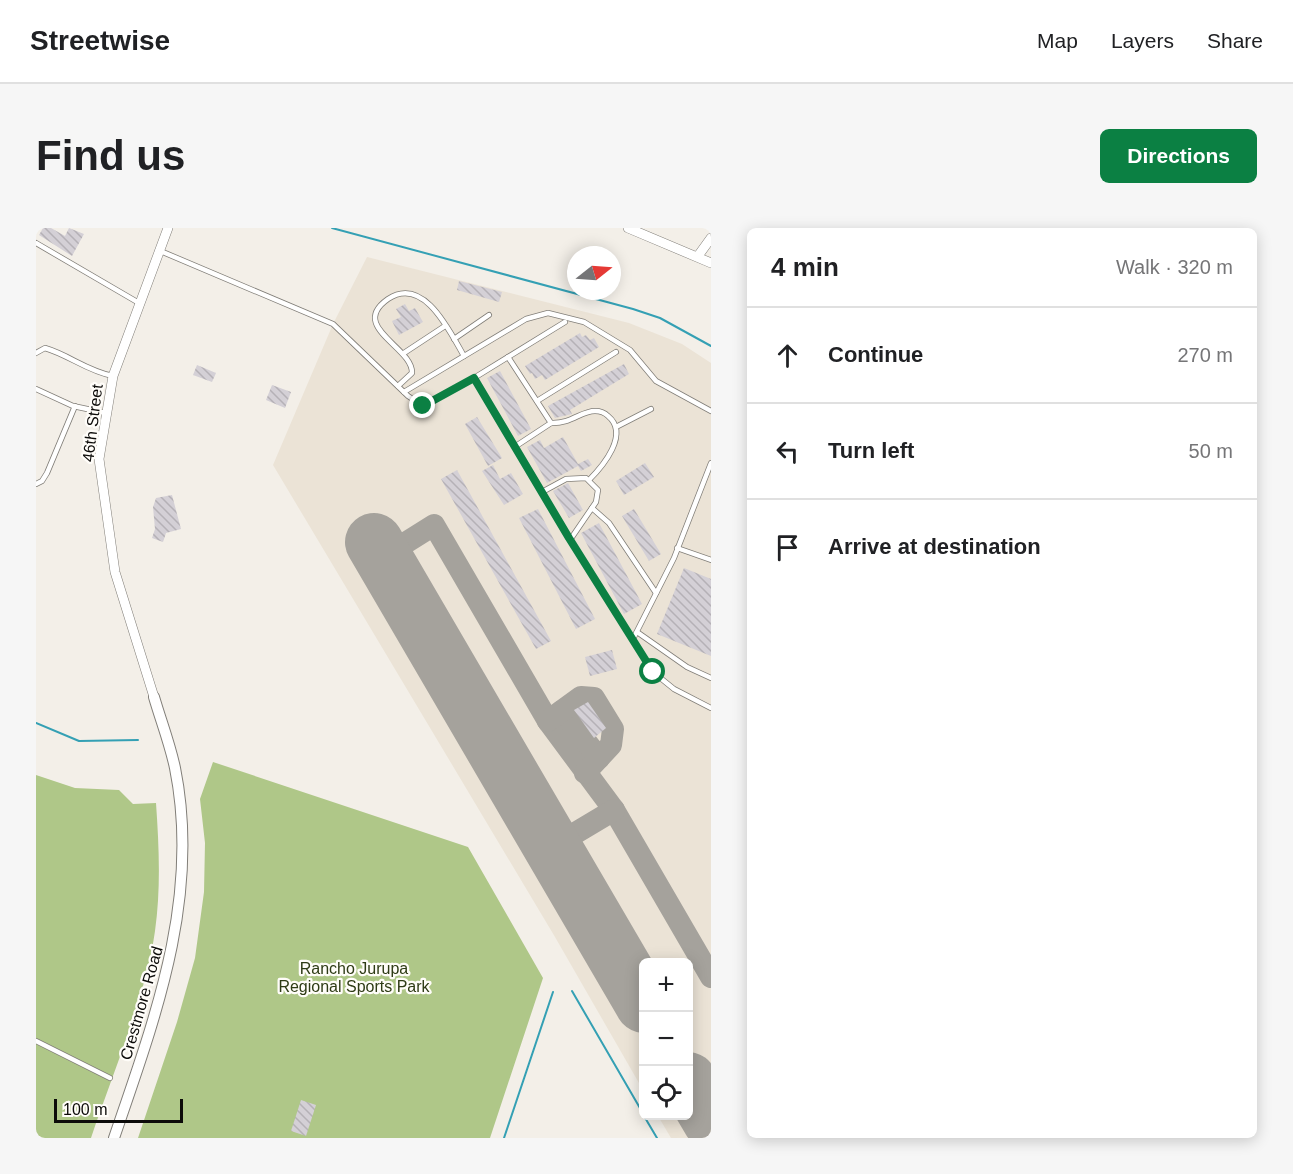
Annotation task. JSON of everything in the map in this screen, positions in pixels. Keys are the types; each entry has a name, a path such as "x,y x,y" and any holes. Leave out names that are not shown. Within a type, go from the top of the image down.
{"street":[{"name":"46th Street","path":"154,697 115,572 99,459 113,375 168,228"},
{"path":"628,228 711,263"},
{"path":"698,256 711,238"},
{"name":"Crestmore Road","path":"114,1138 161,998 176,932 182,867 182,818 175,767 154,697"}],"lane":[{"path":"36,243 139,303"},
{"path":"158,250 333,324 404,392 423,406 474,378 565,322"},
{"path":"398,386 412,373 412,367 405,353 387,339 375,321 377,312 387,300 398,295 412,293 421,297 445,326 464,356"},
{"path":"404,392 541,313 571,317 609,335 630,350 656,381 711,411"},
{"path":"454,339 489,315"},
{"path":"405,353 445,326"},
{"path":"37,349 53,350 95,373 113,375"},
{"path":"537,401 616,352"},
{"path":"508,357 551,423"},
{"path":"474,378 570,540 653,672 674,689 711,708"},
{"path":"36,389 75,406 106,412"},
{"path":"36,484 47,473 75,406"},
{"path":"616,427 651,409"},
{"path":"516,446 551,423 567,423 594,410 604,413 616,427 615,439 609,454 589,480"},
{"path":"633,639 677,548 711,463"},
{"path":"542,492 566,479 576,477 589,480 597,490 598,496 570,540"},
{"path":"591,508 609,523 656,593"},
{"path":"677,548 711,560"},
{"path":"637,632 687,667 711,678"},
{"path":"36,1041 110,1078"}],"shaded area":[{"path":"367,257 629,323 682,344 711,363 711,1138 671,1138 660,1120 693,1120 693,958 639,958 639,1083 555,937 273,465 333,324"}],"green space":[{"name":"Rancho Jurupa Regional Sports Park","path":"213,762 468,847 543,978 490,1138 138,1138 177,1022 195,958 204,892 205,843 200,799"},
{"path":"36,775 75,788 119,790 133,804 156,803 159,883 151,956 128,1035 91,1138 36,1138"}],"building":[{"path":"43,228 51,228 65,236 69,228 84,234 72,256 39,235"},
{"path":"459,281 502,292 499,302 457,290"},
{"path":"405,304 409,311 415,308 423,322 399,335 392,321 401,317 396,309"},
{"path":"580,333 582,337 586,335 590,340 594,338 599,347 545,380 542,375 535,379 532,373 530,374 525,366"},
{"path":"624,364 629,374 570,410 572,414 555,418 548,406"},
{"path":"197,365 216,373 212,382 193,375"},
{"path":"500,371 531,429 518,436 487,378"},
{"path":"272,385 291,392 285,408 266,400"},
{"path":"477,417 502,458 488,466 465,424"},
{"path":"563,437 578,464 588,459 592,465 581,471 578,466 547,483 527,447 540,440 544,448"},
{"path":"645,463 654,477 624,495 616,481"},
{"path":"493,465 500,479 511,473 523,494 504,505 482,471"},
{"path":"457,470 551,641 536,649 441,479"},
{"path":"568,483 583,510 569,518 553,491"},
{"path":"172,495 181,529 166,533 163,542 152,538 155,529 153,507 156,498"},
{"path":"538,509 595,619 576,629 519,518"},
{"path":"634,509 661,554 649,561 622,516"},
{"path":"599,523 642,604 624,614 581,533"},
{"path":"684,568 711,579 711,656 657,634"},
{"path":"612,650 617,669 590,676 585,657"},
{"path":"588,702 606,728 594,738 574,710"},
{"path":"301,1100 316,1105 306,1136 291,1131"}],"waterway":[{"path":"332,228 633,309 660,318 711,346"},
{"path":"36,723 79,741 138,740"},
{"path":"572,991 639,1106"},
{"path":"504,1138 553,992"},
{"path":"646,1120 657,1138"}],"taxiway":[{"path":"383,557 434,525 548,721 614,810 711,977"},
{"path":"548,721 581,697 594,698 613,729 611,745 585,773"},
{"path":"562,711 599,758"},
{"path":"552,847 614,810"}],"runway":[{"path":"374,542 639,995"},
{"path":"693,1089 711,1120"}],"route":[{"path":"423,406 474,378 569,538 653,672"}]}
